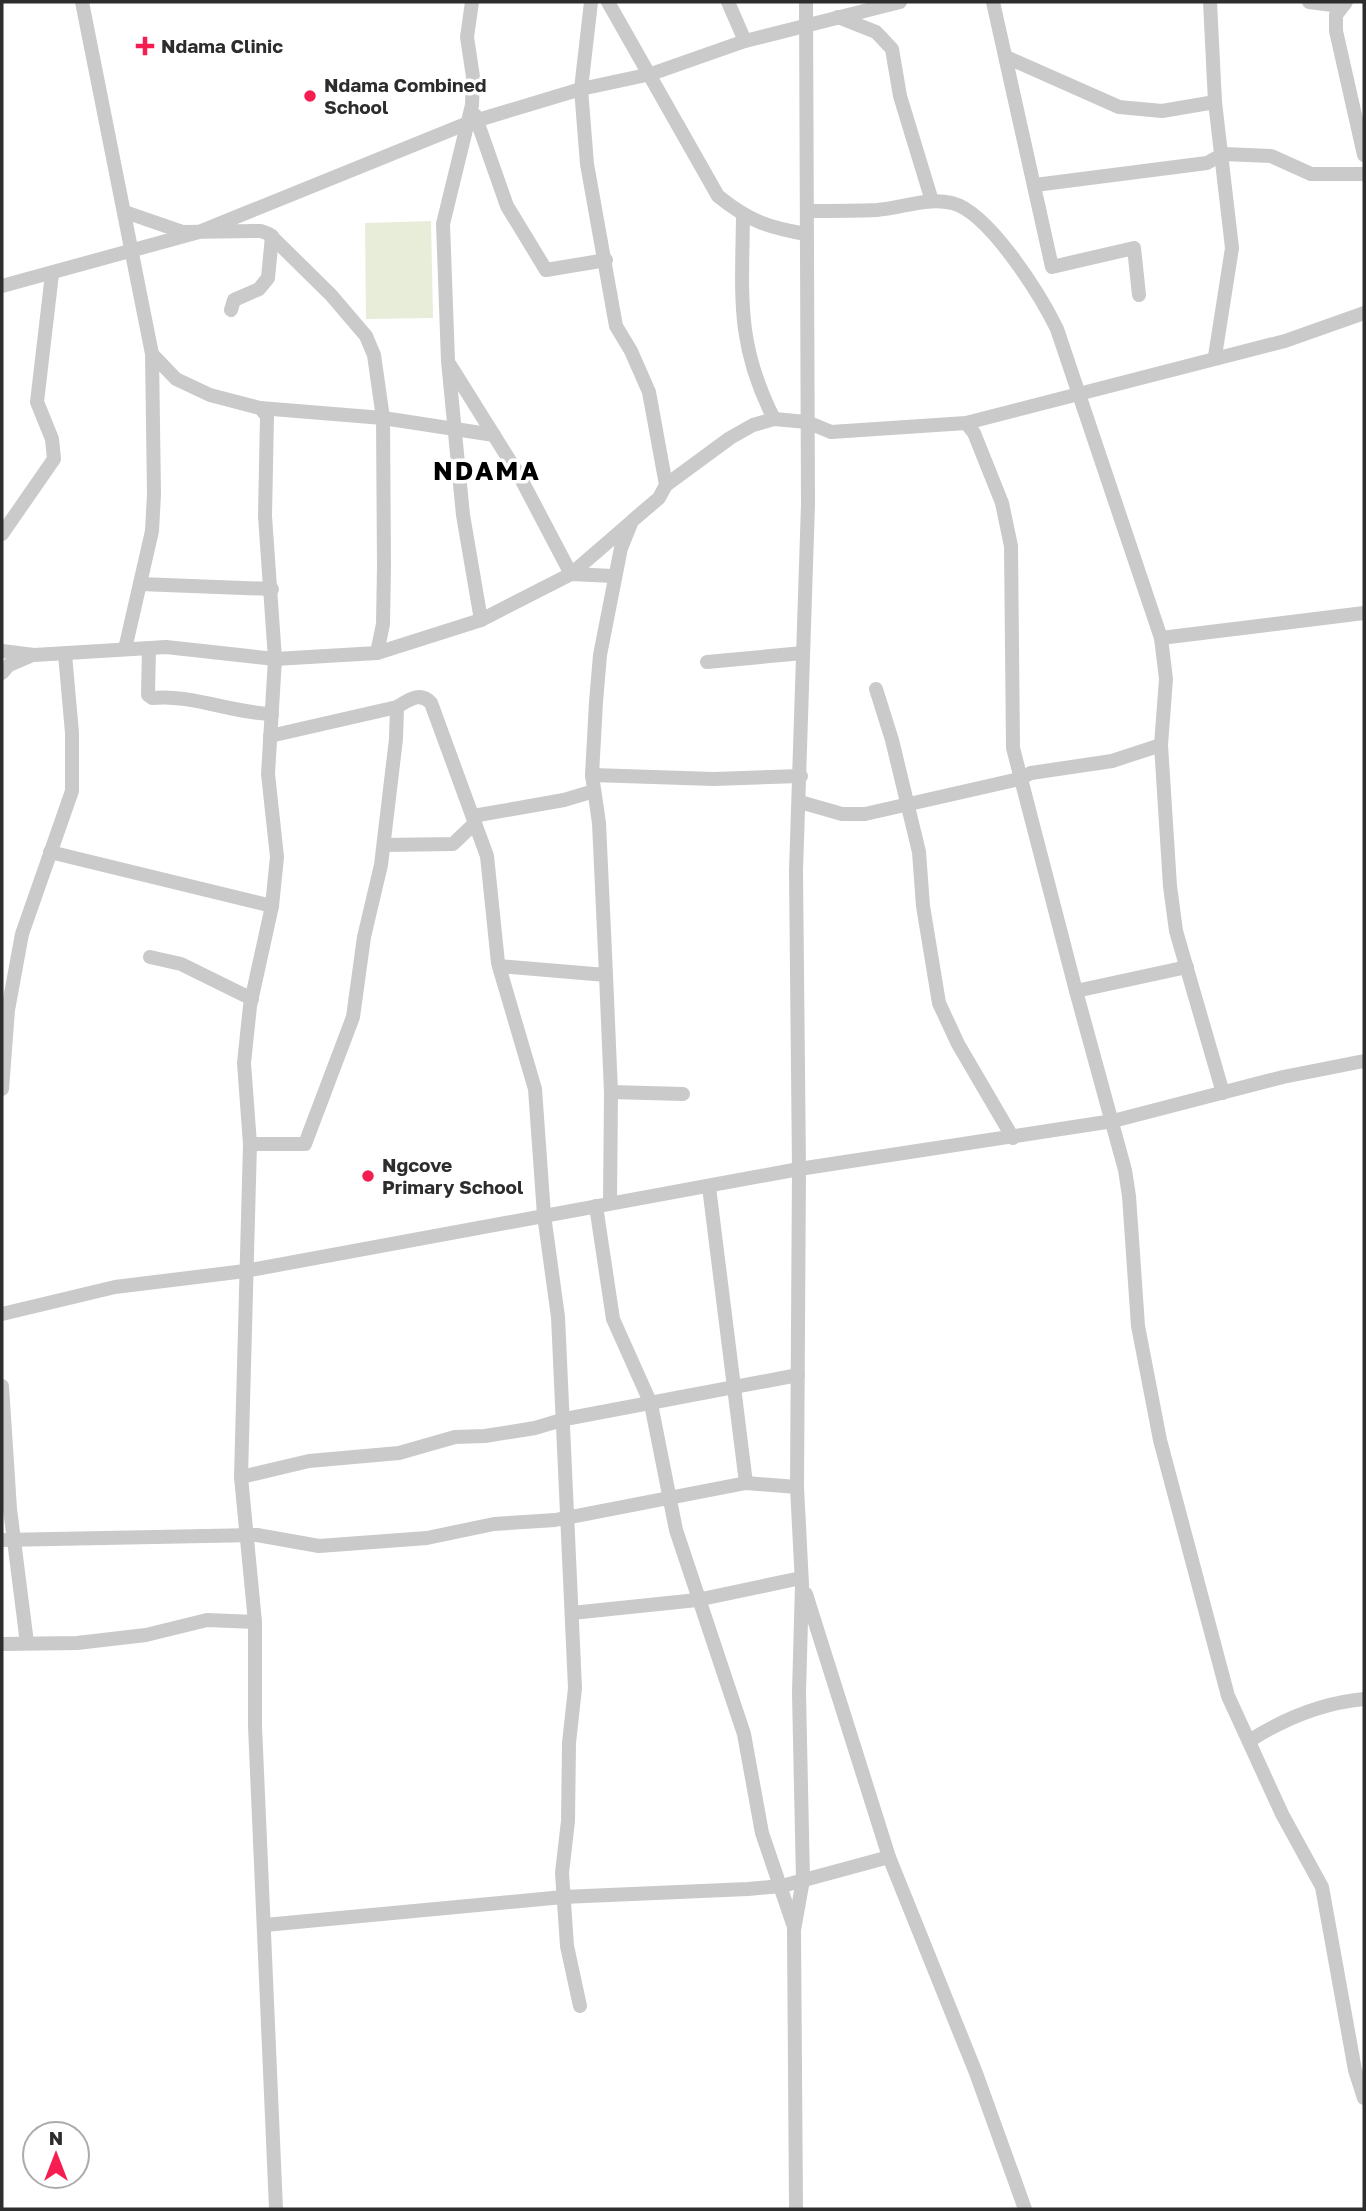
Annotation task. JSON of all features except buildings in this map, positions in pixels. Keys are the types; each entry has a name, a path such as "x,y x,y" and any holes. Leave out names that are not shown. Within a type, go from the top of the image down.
{"street":[{"path":"82,2 152,354 152,531 125,649"},
{"path":"472,2 467,37 473,77 473,122 443,224 448,361 454,429 463,515 481,620"},
{"path":"591,2 580,89 587,164 616,326 637,364 655,415 666,485"},
{"path":"608,2 718,196 743,216 764,226 806,234"},
{"path":"728,2 745,41"},
{"path":"796,2209 794,1930 803,1880 799,1693 802,1581 797,1488 799,1169 796,871 801,776 807,422 806,2"},
{"path":"2,286 199,232 473,122 580,89 650,74 745,41 900,2"},
{"path":"993,2 1052,267 1134,248 1139,295"},
{"path":"1210,2 1215,102 1232,248 1215,356"},
{"path":"1309,2 1343,4 1336,15 1336,31 1364,155"},
{"path":"838,17 876,32 892,48 900,96 932,201"},
{"path":"1006,57 1119,107 1162,111 1215,102"},
{"path":"473,122 486,142 489,162 506,205 546,270 606,260"},
{"path":"1035,185 1207,163 1223,154 1279,157 1316,174 1364,174"},
{"path":"807,211 879,210 932,201 955,203 977,220 1020,265 1057,329 1161,638 1166,679 1161,745 1170,886 1176,931 1223,1093"},
{"path":"125,212 167,228 199,232 261,231 272,236 331,295 371,344 383,418 383,624 377,653"},
{"path":"743,216 741,294 745,341 755,382 774,419"},
{"path":"231,310 234,300 259,289 268,278 272,236"},
{"path":"2,534 54,459 52,439 37,402 52,274"},
{"path":"2,651 34,655 149,648 275,660 377,653 481,620 571,574 659,498 666,485 730,438 753,425 774,419 807,422 831,432 966,423 1215,356 1285,341 1364,313"},
{"path":"152,354 165,371 210,396 260,408 383,418 494,435"},
{"path":"448,361 494,435 571,574"},
{"path":"260,408 267,416 265,516 275,660 268,774 278,857 272,906 252,999 244,1063 250,1143 241,1477 255,1622 255,1726 276,2209"},
{"path":"966,423 974,433 997,490 1010,538 1010,718 1019,779 1113,1121 1129,1196 1138,1326 1160,1440 1228,1696 1322,1887 1355,2070 1364,2098"},
{"path":"632,521 613,576 600,655 592,775 611,1092 603,1205 613,1319 651,1405 676,1531 744,1734 762,1833 782,1886 794,1930"},
{"path":"571,574 613,576"},
{"path":"140,584 272,589"},
{"path":"1161,638 1364,613"},
{"path":"149,648 148,695 152,698 171,696 247,714 272,714"},
{"path":"707,662 803,653"},
{"path":"2,1089 8,1010 22,934 72,791 72,733 65,654"},
{"path":"2,673 9,665 34,655"},
{"path":"876,689 892,740 919,852 923,906 939,1003 958,1044 1013,1138"},
{"path":"270,736 397,707 415,697 425,697 431,703 487,856 499,966 535,1089 544,1215 558,1317 565,1419 575,1688 569,1743 568,1821 562,1873 567,1946 580,2006"},
{"path":"250,1143 298,1144 307,1141 353,1017 362,948 375,898 384,845 397,707"},
{"path":"800,802 852,814 906,805 1031,774 1112,761 1161,745"},
{"path":"592,775 714,779 801,776"},
{"path":"384,845 453,844 474,820 594,791"},
{"path":"50,852 272,906"},
{"path":"150,957 181,964 252,999"},
{"path":"499,966 606,975"},
{"path":"1076,991 1186,967"},
{"path":"2,1314 115,1287 245,1271 799,1169 1113,1121 1364,1061"},
{"path":"611,1092 683,1094"},
{"path":"709,1187 736,1386 746,1483"},
{"path":"241,1477 309,1461 399,1452 455,1437 485,1436 535,1428 565,1419 651,1405 798,1375"},
{"path":"2,1386 7,1540 27,1643"},
{"path":"7,1540 257,1535 319,1546 426,1538 494,1524 555,1520 569,1515 746,1483 797,1488"},
{"path":"572,1613 697,1600 802,1581"},
{"path":"802,1581 889,1857 976,2073 1025,2209"},
{"path":"2,1644 77,1643 145,1635 207,1620 255,1622"},
{"path":"1249,1741 1287,1718 1342,1701 1364,1699"},
{"path":"265,1925 564,1897 782,1886 889,1857"}],"green space":[{"path":"431,221 433,318 366,319 365,223"}],"place":[{"name":"Ndama Clinic","path":"145,46"},
{"name":"Ndama Combined School","path":"310,96"},
{"name":"Ngcove Primary School","path":"368,1176"}],"district":[{"name":"NDAMA","path":"487,471"}]}
